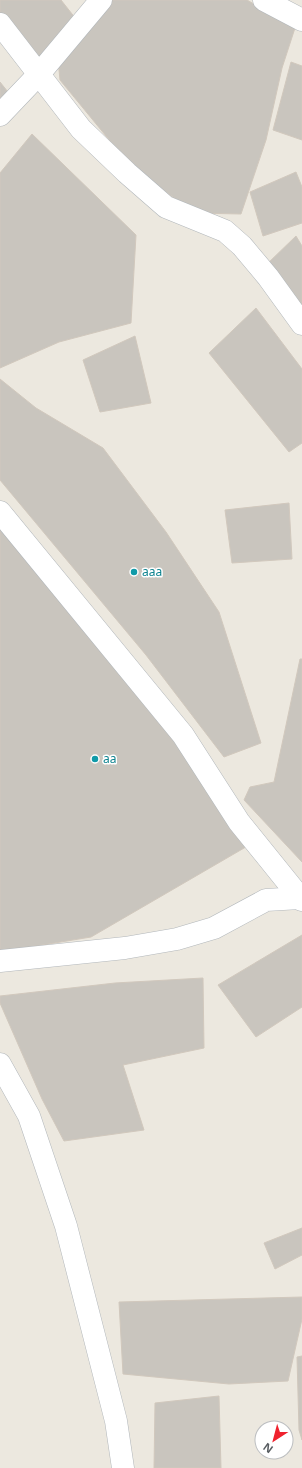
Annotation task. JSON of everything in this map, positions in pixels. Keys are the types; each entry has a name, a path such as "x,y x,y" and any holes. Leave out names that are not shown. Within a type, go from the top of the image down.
{"street":[{"path":"0,116 39,74 101,0"},
{"path":"264,0 302,20"},
{"path":"0,24 81,129 166,207 225,231 242,246 268,277 302,324"},
{"path":"0,512 182,735 239,822 301,899"},
{"path":"0,961 125,948 177,939 214,928 266,900 301,899"},
{"path":"0,1064 29,1116 66,1226 116,1422 123,1468"}],"building":[{"path":"0,0 61,0 76,19 38,61 0,14"},
{"path":"109,0 247,0 295,28 282,68 266,140 241,214 194,213 129,164 60,80 58,60"},
{"path":"291,62 302,66 302,140 273,130"},
{"path":"0,82 8,92 0,99"},
{"path":"32,134 136,235 131,323 59,342 0,368 0,173"},
{"path":"296,172 302,187 302,223 263,236 250,192"},
{"path":"296,236 302,246 302,319 265,266"},
{"path":"256,308 302,369 302,443 289,452 209,353"},
{"path":"135,336 151,403 100,412 83,360"},
{"name":"aaa","path":"0,379 36,408 103,448 166,532 219,612 261,743 224,757 146,655 0,480"},
{"path":"289,503 292,559 232,563 225,510"},
{"name":"aa","path":"0,522 127,673 251,844 91,937 0,952"},
{"path":"300,659 302,659 302,862 244,800 250,787 274,782"},
{"path":"302,935 302,1007 256,1037 218,985"},
{"path":"203,978 204,1048 123,1065 144,1130 64,1141 42,1099 0,1003 0,996 115,983"},
{"path":"302,1228 302,1255 275,1269 264,1243"},
{"path":"302,1297 302,1319 288,1381 229,1384 123,1374 119,1302"},
{"path":"302,1356 302,1440 299,1430 297,1357"},
{"path":"219,1396 221,1468 154,1468 155,1403"}],"place":[{"name":"aaa","path":"134,572"},
{"name":"aa","path":"95,759"}]}
